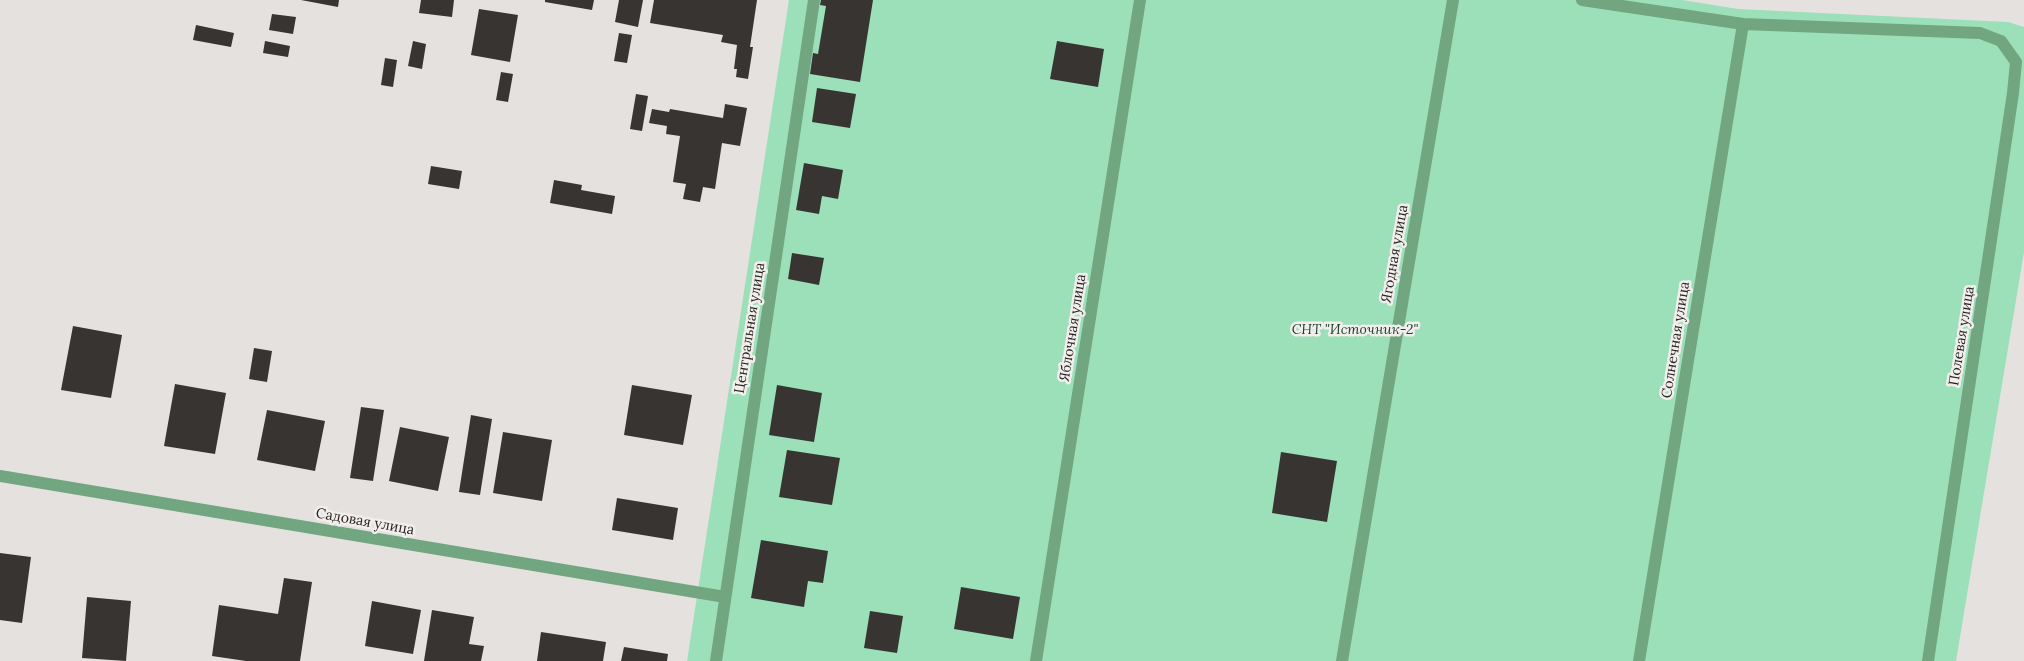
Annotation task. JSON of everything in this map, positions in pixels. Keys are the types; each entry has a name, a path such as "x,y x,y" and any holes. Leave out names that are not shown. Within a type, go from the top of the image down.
{"street":[{"name":"Центральная улица","path":"716,661 814,0"},
{"name":"Яблочная улица","path":"1036,661 1140,0"},
{"name":"Ягодная улица","path":"1342,661 1453,0"},
{"path":"1582,0 1743,24"},
{"name":"Полевая улица","path":"1743,24 1980,33 2001,41 2016,62 2013,93 1928,661"},
{"name":"Солнечная улица","path":"1639,661 1743,24"},
{"name":"Садовая улица","path":"0,476 725,597"}],"green space":[{"name":"СНТ \"Источник-2\"","path":"789,0 1682,0 1738,9 2008,22 2024,27 2024,252 1956,661 687,661"}],"building":[{"path":"301,0 339,0 338,7"},
{"path":"421,0 454,0 452,17 419,13"},
{"path":"545,0 594,0 592,10 545,2"},
{"path":"619,0 643,0 638,27 615,22"},
{"path":"654,0 757,0 750,47 753,47 748,79 736,77 737,69 734,69 737,45 721,42 723,35 650,23"},
{"path":"821,0 873,0 860,82 810,74 813,53 818,54 826,6 820,5"},
{"path":"479,9 518,15 510,62 471,55"},
{"path":"272,14 296,17 293,34 269,30"},
{"path":"196,25 234,33 231,47 193,40"},
{"path":"619,33 632,35 627,63 614,61"},
{"path":"265,41 290,46 288,57 263,53"},
{"path":"413,41 426,44 422,69 408,66"},
{"path":"1057,41 1104,49 1098,87 1050,79"},
{"path":"385,58 397,60 393,87 381,85"},
{"path":"501,72 513,74 508,102 496,100"},
{"path":"817,88 856,94 850,128 812,122"},
{"path":"636,94 648,96 642,131 630,129"},
{"path":"725,104 747,108 740,146 722,143 715,189 703,187 700,202 683,199 686,184 673,182 680,136 666,134 667,126 649,123 652,109 669,112 670,109 723,118"},
{"path":"804,163 843,170 838,199 822,196 819,214 796,210"},
{"path":"431,166 462,171 459,189 428,184"},
{"path":"554,180 582,185 581,190 615,196 612,214 550,203"},
{"path":"792,253 824,258 819,285 788,279"},
{"path":"73,326 122,335 111,398 61,390"},
{"path":"254,348 272,351 267,382 249,379"},
{"path":"175,384 226,393 215,454 164,446"},
{"path":"632,385 692,395 683,445 624,435"},
{"path":"777,385 822,393 814,442 769,435"},
{"path":"361,407 384,410 373,481 350,478"},
{"path":"267,410 325,421 315,471 257,460"},
{"path":"471,415 492,419 480,495 459,492"},
{"path":"400,427 449,437 438,491 389,481"},
{"path":"503,432 552,440 542,501 493,493"},
{"path":"787,450 840,458 832,505 779,497"},
{"path":"1281,452 1337,461 1327,522 1272,513"},
{"path":"617,498 678,508 673,540 612,530"},
{"path":"761,540 828,551 823,583 808,581 804,607 751,598"},
{"path":"0,553 31,557 22,623 0,620"},
{"path":"284,578 312,582 300,661 246,661 212,656 219,605 278,614"},
{"path":"961,587 1020,597 1013,639 954,629"},
{"path":"87,597 131,601 126,661 82,658"},
{"path":"372,601 421,610 413,654 365,646"},
{"path":"432,610 474,617 469,644 484,646 481,661 424,661"},
{"path":"870,611 903,616 897,653 864,648"},
{"path":"541,632 606,642 603,661 537,661"},
{"path":"624,647 668,654 667,661 621,661"}]}
